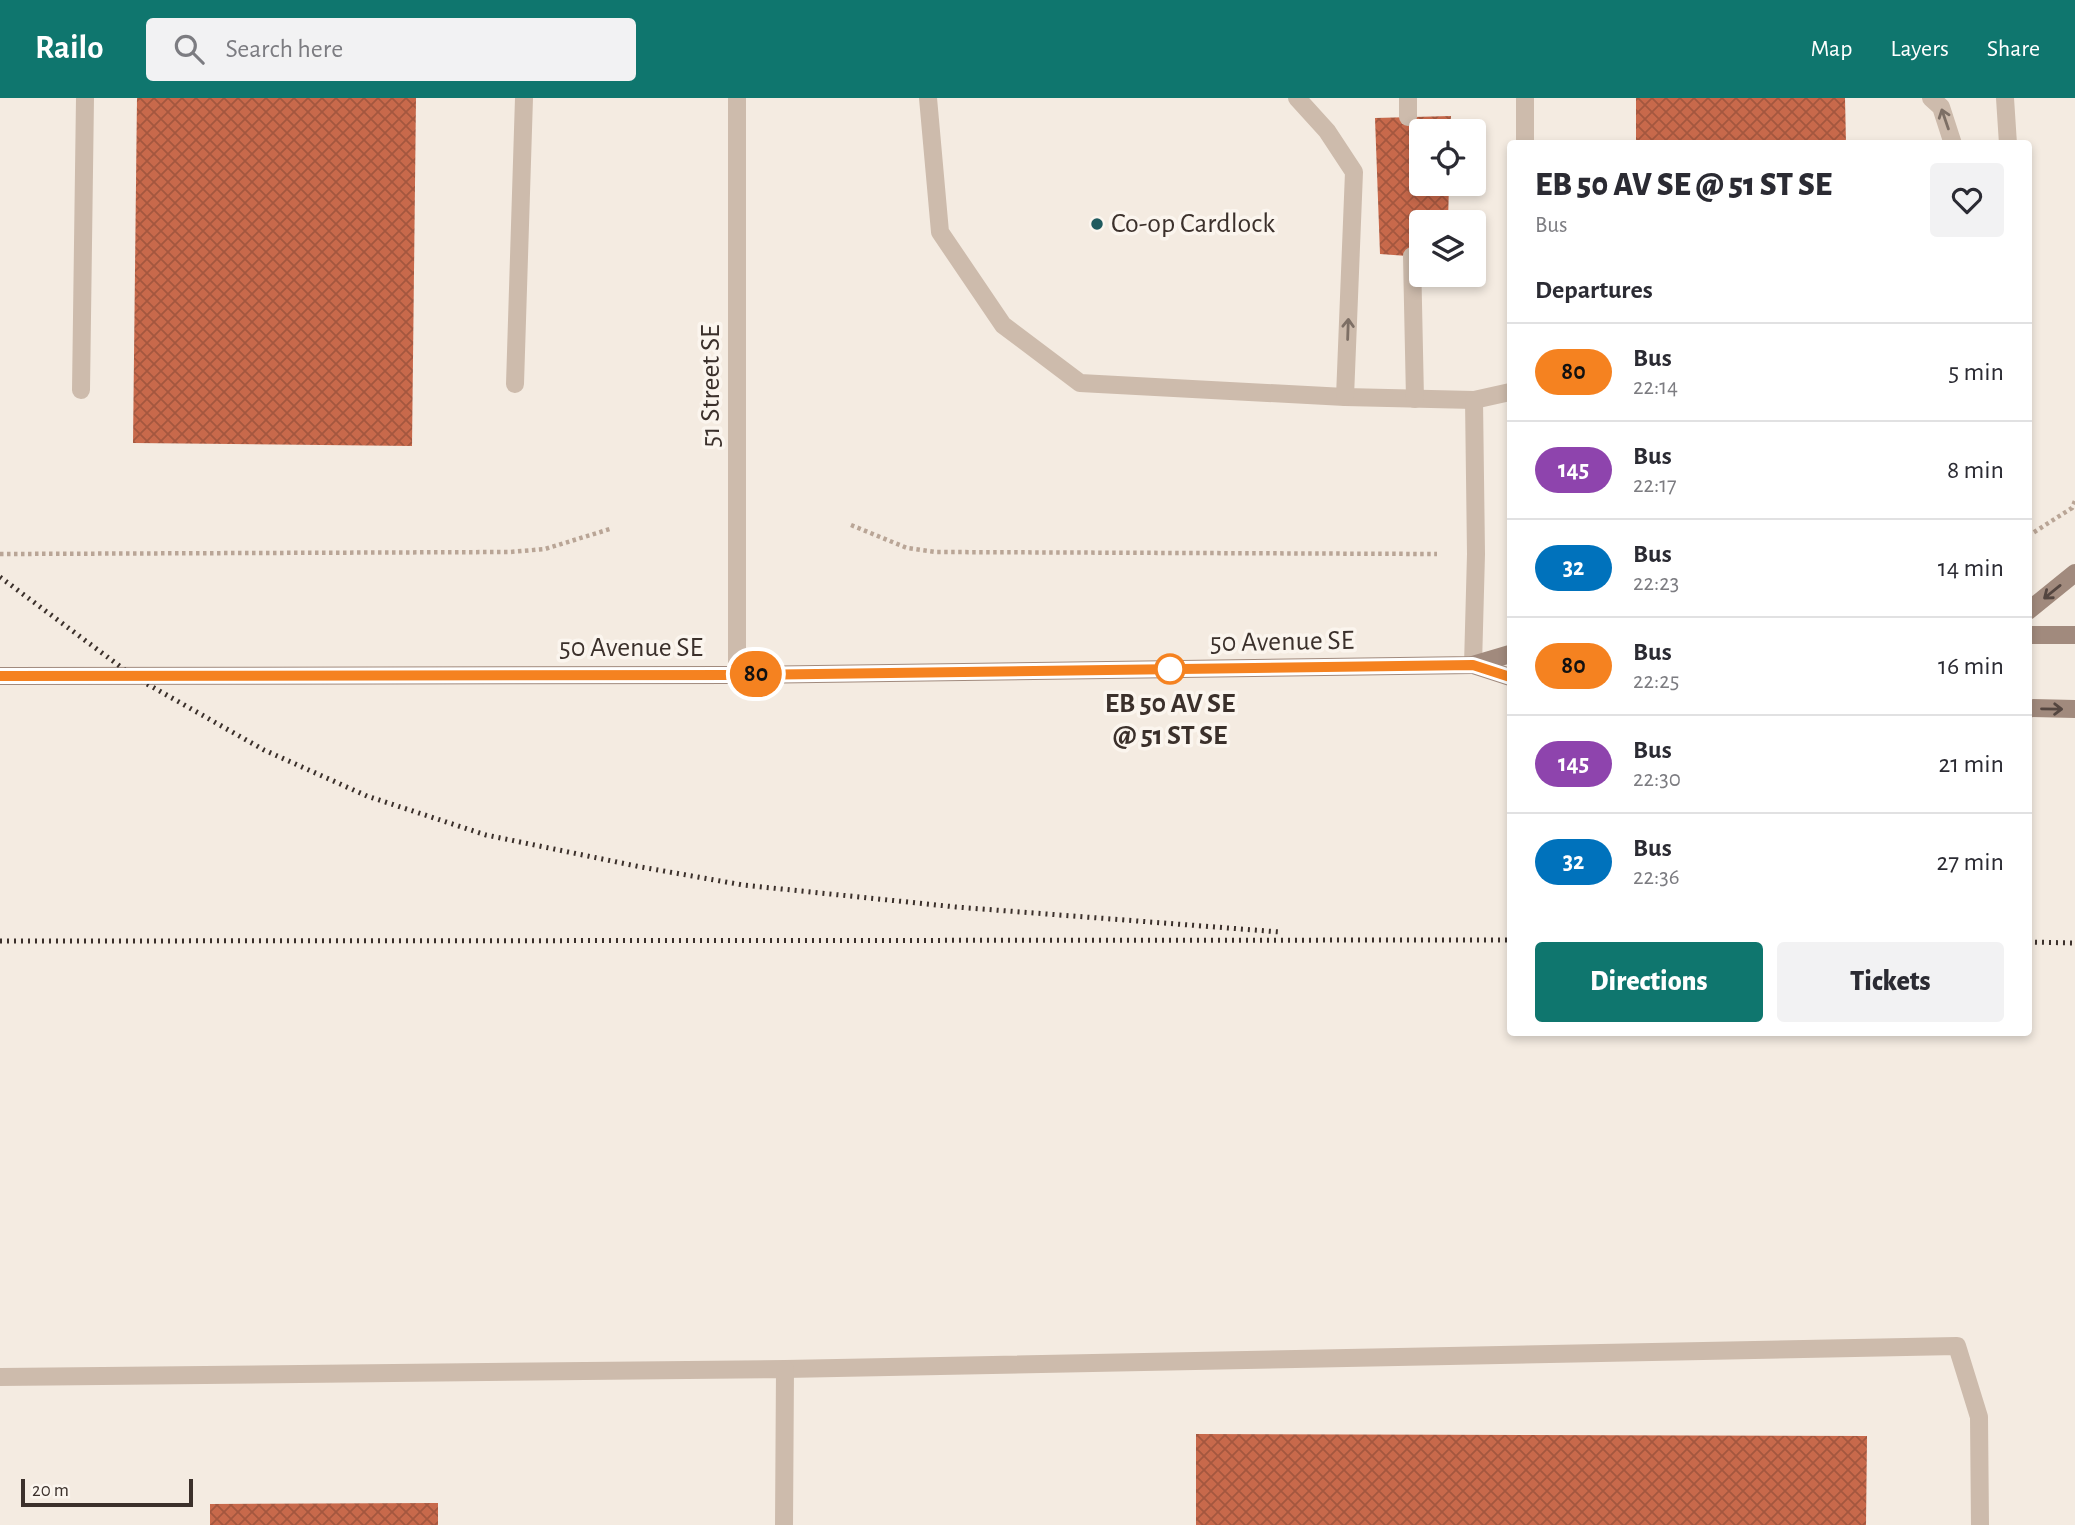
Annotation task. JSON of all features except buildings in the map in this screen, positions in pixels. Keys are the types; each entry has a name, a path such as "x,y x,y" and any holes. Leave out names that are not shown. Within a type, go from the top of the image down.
{"street":[{"path":"81,390 85,98"},
{"path":"514,384 524,98"},
{"name":"51 Street SE","path":"737,98 737,675"},
{"path":"928,98 940,232 1003,325 1080,383 1415,399 1474,400 1507,393"},
{"path":"1297,98 1327,131 1354,172 1345,397"},
{"path":"1408,98 1408,117"},
{"path":"1525,98 1525,140"},
{"path":"1931,98 1941,107 1952,140"},
{"path":"2005,98 2008,140"},
{"path":"1413,287 1415,399"},
{"path":"1473,665 1476,554 1474,400"},
{"path":"2032,608 2075,573"},
{"path":"2032,635 2075,635"},
{"name":"50 Avenue SE","path":"0,676 737,675 1473,665 1507,655"},
{"name":"50 Avenue SE","path":"1473,665 1507,676"},
{"path":"2032,708 2075,709"},
{"path":"0,1377 785,1369 1957,1346 1979,1417 1980,1525"},
{"path":"784,1525 785,1369"}],"path":[{"path":"2032,533 2072,508 2075,501"},
{"path":"851,525 906,548 936,552 1476,554"},
{"path":"0,554 510,552 545,549 610,529"}],"railway":[{"path":"0,577 133,676 264,750 367,796 486,835 743,885 956,907 1280,932"},
{"path":"0,941 1507,940"},
{"path":"2032,942 2075,943"}],"bus line":[{"name":"80","path":"0,676 737,675 1473,665 1507,676"}],"place":[{"name":"Co-op Cardlock","path":"1097,224"},
{"name":"EB 50 AV SE @ 51 ST SE","path":"1170,669"}]}
